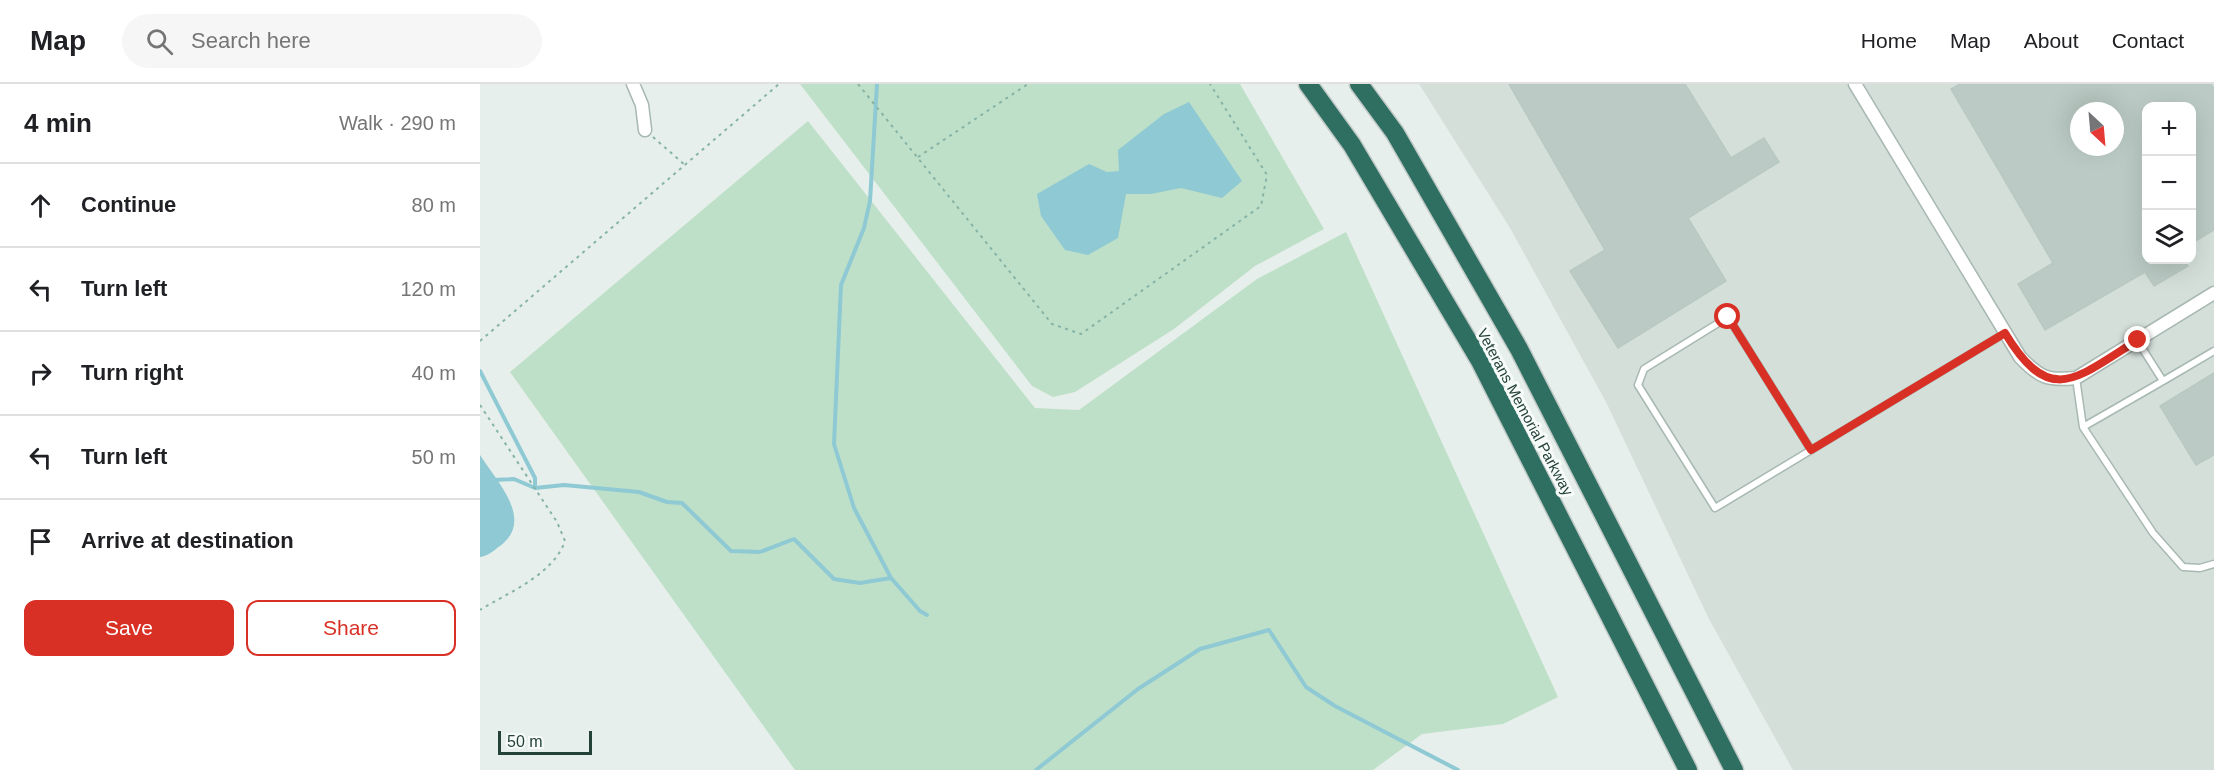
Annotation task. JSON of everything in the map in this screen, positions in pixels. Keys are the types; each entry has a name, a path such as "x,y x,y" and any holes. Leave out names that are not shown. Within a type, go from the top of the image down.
{"highway":[{"name":"Veterans Memorial Parkway","path":"1308,84 1352,146 1480,361 1688,770"},
{"name":"Veterans Memorial Parkway","path":"1359,84 1395,133 1520,349 1734,770"}],"street":[{"path":"633,84 642,105 645,130"},
{"path":"1855,84 2005,333 2030,368 2052,381 2076,378 2214,293"}],"lane":[{"path":"1811,450 1728,317 1644,369 1638,385 1715,508 2005,333"},
{"path":"2138,340 2163,381"},
{"path":"2083,427 2214,351"},
{"path":"2076,378 2083,427 2153,533 2183,567 2200,568 2214,564"}],"path":[{"path":"480,341 778,84"},
{"path":"858,84 1052,324 1081,334 1261,206 1267,176 1210,84"},
{"path":"917,157 1028,84"},
{"path":"645,130 685,165"},
{"path":"480,405 557,522 565,541 560,554 545,570 480,610"}],"shaded area":[{"path":"1419,84 2214,84 2214,770 1793,770 1709,619 1606,402 1510,228"}],"green space":[{"path":"800,84 1240,84 1324,229 1255,266 1174,329 1075,392 1053,397 1032,386"},
{"path":"808,121 1035,408 1079,410 1257,279 1346,232 1558,697 1503,724 1422,734 1373,770 795,770 510,372"}],"water":[{"path":"1189,102 1242,181 1222,198 1181,188 1151,194 1126,194 1118,238 1088,255 1065,250 1041,216 1037,194 1089,164 1107,172 1119,171 1118,150 1164,114"},
{"path":"480,455 510,501 514,513 514,525 510,536 500,546 480,557"}],"building":[{"path":"1509,84 1685,84 1731,158 1764,138 1779,162 1688,218 1726,281 1618,348 1570,271 1605,250"},
{"path":"1960,84 2211,84 2214,89 2214,230 2196,241 2196,102 2142,102 2142,264 2187,264 2188,266 2154,286 2145,272 2045,330 2018,284 2053,263 1951,89"},
{"path":"2214,373 2214,455 2196,465 2160,406"}],"waterway":[{"path":"877,84 870,201 864,228 841,285 834,444 854,508 891,578 920,611 927,615"},
{"path":"480,371 535,478 535,488"},
{"path":"492,480 514,479 535,488 564,485 639,492 667,502 682,503 731,551 760,552 794,539 834,579 860,583 891,578"},
{"path":"1036,770 1138,689 1200,649 1269,630 1306,687 1335,706 1458,770"}],"route":[{"path":"1728,317 1811,450 2005,333 2030,368 2052,381 2076,378 2138,340"}]}
